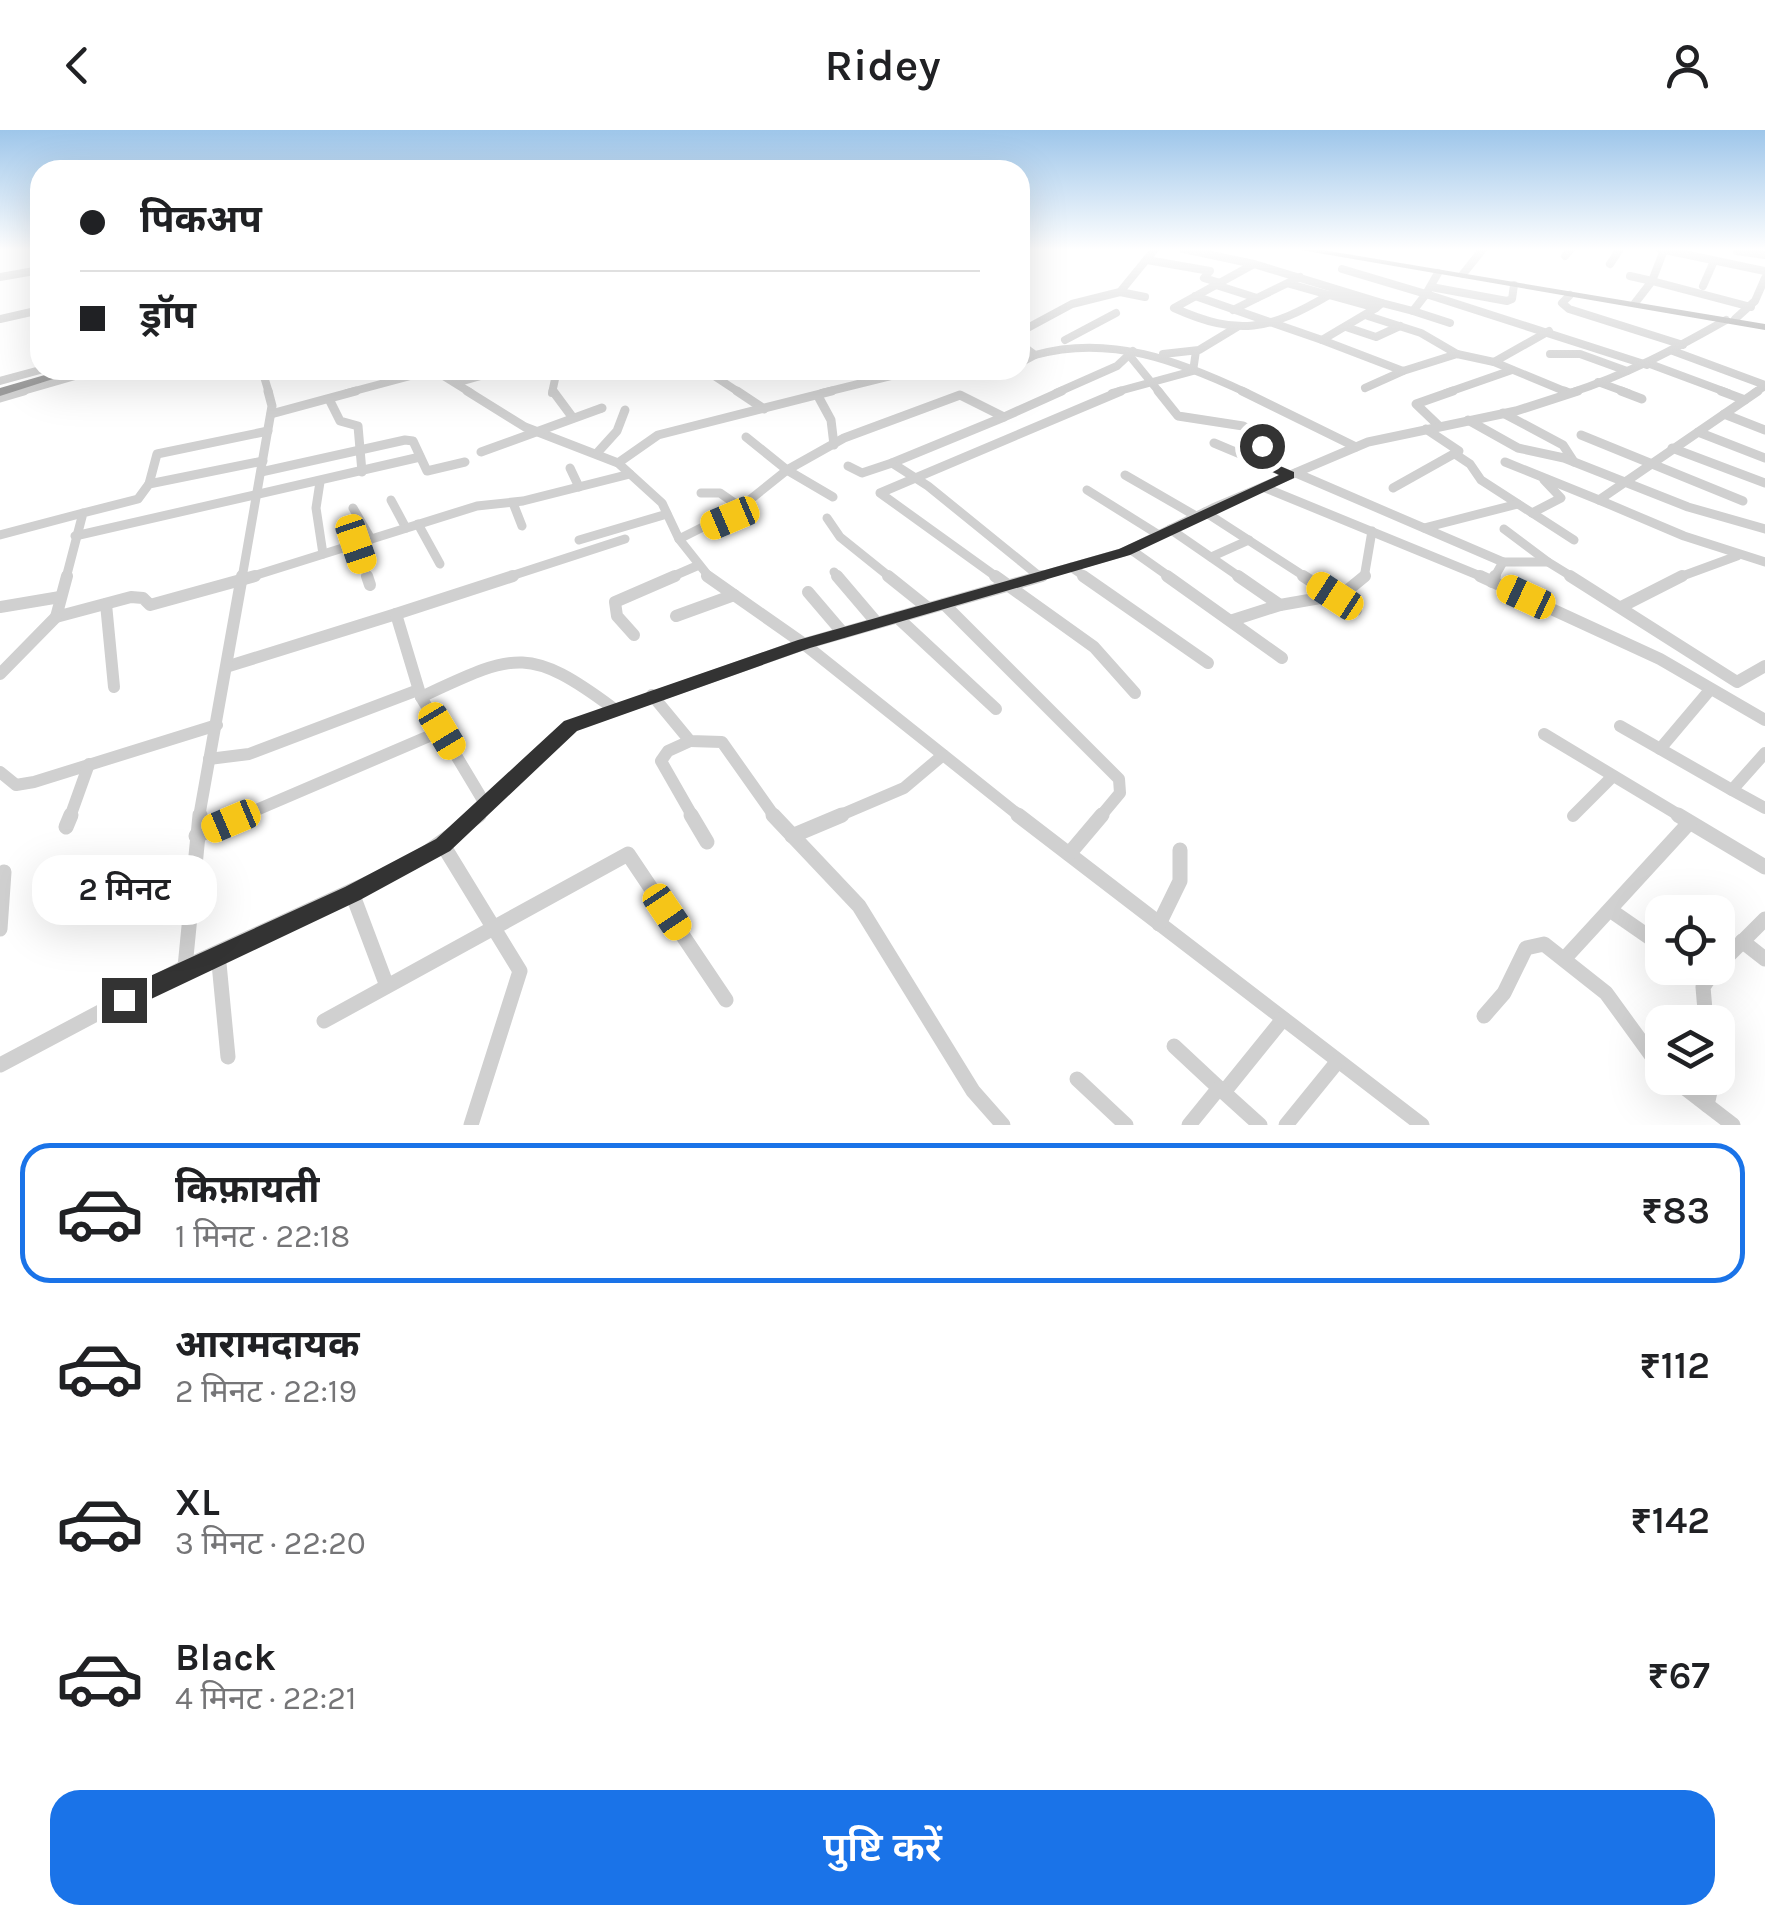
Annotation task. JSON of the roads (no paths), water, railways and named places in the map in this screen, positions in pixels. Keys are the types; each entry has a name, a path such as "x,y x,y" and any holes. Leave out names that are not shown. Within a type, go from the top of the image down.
{"highway":[{"path":"0,387 30,378"},
{"path":"0,387 31,380"}],"main road":[{"path":"1573,295 1730,320"},
{"path":"1591,295 1765,326"}],"street":[{"path":"1030,324 1072,304 1106,295"},
{"path":"1134,295 1145,298"},
{"path":"1249,295 1256,298"},
{"path":"1233,310 1262,295"},
{"path":"1351,295 1379,305"},
{"path":"1413,310 1424,295"},
{"path":"1441,295 1745,400"},
{"path":"1463,295 1507,301 1513,295"},
{"path":"1570,295 1562,303 1569,309 1678,348 1765,385"},
{"path":"1636,303 1642,295"},
{"path":"1721,295 1757,303"},
{"path":"1403,371 1322,340 1280,325 1233,310 1195,296 1174,308 1237,327 1280,325 1329,296 1413,310 1450,323"},
{"path":"0,1065 185,967 352,894 443,845 488,806 554,737 613,708 804,644 1130,549 1200,514 1356,447 1504,413 1648,365 1757,303"},
{"path":"1322,340 1368,316 1379,305"},
{"path":"0,318 30,312"},
{"path":"1030,358 1116,313"},
{"path":"1368,316 1400,326 1457,354 1494,362 1569,393"},
{"path":"1346,328 1376,336 1400,326"},
{"path":"1056,345 1090,342 1132,353 1196,351 1237,327"},
{"path":"1494,362 1549,331"},
{"path":"1304,334 1336,333"},
{"path":"1030,351 1035,355"},
{"path":"1194,371 1196,351"},
{"path":"1132,353 1178,416 1243,426 1259,435 1262,446 1251,458"},
{"path":"848,466 862,474 892,463 1117,366 1132,353"},
{"path":"1156,354 1356,447"},
{"path":"1366,388 1374,380 1457,354"},
{"path":"1550,354 1580,354 1627,371"},
{"path":"1440,426 1416,404 1512,370"},
{"path":"1135,693 1094,648 880,493 1099,397 1194,371"},
{"path":"0,387 30,373"},
{"path":"0,387 40,380"},
{"path":"185,967 196,836 271,414 272,400 265,380"},
{"path":"271,414 396,380"},
{"path":"451,380 538,434 598,452 618,464 662,503 679,539 699,565 734,594 804,644 943,756 1422,1125"},
{"path":"456,383 467,380"},
{"path":"554,380 552,396 573,418"},
{"path":"720,380 764,409"},
{"path":"618,464 658,435 886,380"},
{"path":"1598,382 1642,399"},
{"path":"1599,500 1765,385"},
{"path":"679,539 743,509 787,470 834,445 960,395 1004,417"},
{"path":"818,396 834,431 834,445"},
{"path":"329,398 340,421 357,425 363,446 362,472"},
{"path":"482,452 602,408"},
{"path":"598,452 617,431 626,410"},
{"path":"1504,413 1563,445 1574,462"},
{"path":"1724,414 1765,430"},
{"path":"1468,420 1518,448 1574,462 1688,507 1765,529"},
{"path":"1393,488 1459,451 1426,428"},
{"path":"0,535 138,499 149,484 157,454 268,431"},
{"path":"1698,432 1765,458"},
{"path":"1581,435 1742,501"},
{"path":"746,437 787,470 833,498"},
{"path":"149,484 410,440 428,472 464,462"},
{"path":"1214,442 1503,562 1548,562"},
{"path":"1672,448 1765,483"},
{"path":"1454,454 1470,464 1481,480 1574,540"},
{"path":"76,536 420,457"},
{"path":"1505,462 1765,562"},
{"path":"892,463 1039,576"},
{"path":"570,468 579,487"},
{"path":"0,674 56,618 139,596 144,603 159,604 476,506 513,503 630,474"},
{"path":"1125,475 1249,540 1356,610"},
{"path":"1532,513 1561,498 1541,476"},
{"path":"320,482 316,508 323,554"},
{"path":"1263,486 1492,582 1660,659 1765,720"},
{"path":"1087,490 1211,557 1280,605"},
{"path":"702,493 720,493 743,509"},
{"path":"391,500 406,528"},
{"path":"513,503 522,526"},
{"path":"1424,528 1518,504"},
{"path":"354,508 371,538"},
{"path":"56,618 83,512"},
{"path":"579,540 668,514"},
{"path":"827,518 840,537 928,608"},
{"path":"418,524 440,564"},
{"path":"1504,528 1548,562 1737,682 1765,666"},
{"path":"1233,620 1280,605 1335,596 1368,574 1372,532"},
{"path":"229,666 625,539"},
{"path":"1211,557 1249,540"},
{"path":"356,544 370,584"},
{"path":"1130,549 1282,658"},
{"path":"1622,607 1656,592 1702,562 1742,556"},
{"path":"1492,582 1503,562"},
{"path":"634,636 617,616 615,602 699,565"},
{"path":"1071,567 1208,664"},
{"path":"834,572 878,623"},
{"path":"808,592 843,633"},
{"path":"676,616 734,594"},
{"path":"0,607 60,597"},
{"path":"106,604 114,686"},
{"path":"944,604 1119,779 1120,793 1069,854"},
{"path":"396,614 420,693 488,806"},
{"path":"897,617 996,709"},
{"path":"210,759 249,754 495,663 524,658 560,667 613,708"},
{"path":"1660,749 1709,690"},
{"path":"652,695 690,741"},
{"path":"0,772 16,784 216,725"},
{"path":"1620,726 1765,808"},
{"path":"196,836 442,731"},
{"path":"1544,734 1765,867"},
{"path":"707,842 661,761 668,750 690,741 722,742 792,836 859,906 973,1091 1003,1125"},
{"path":"1732,790 1765,754"},
{"path":"792,836 904,788 943,756"},
{"path":"66,828 88,764"},
{"path":"1573,816 1613,776"},
{"path":"1566,957 1689,822"},
{"path":"443,845 520,970 518,988 471,1125"},
{"path":"1159,924 1180,882 1180,850"},
{"path":"324,1021 628,854 726,1000"},
{"path":"0,930 4,872"},
{"path":"352,894 388,986"},
{"path":"1610,910 1645,934"},
{"path":"1735,947 1765,919"},
{"path":"1742,941 1765,959"},
{"path":"1484,1016 1504,993 1526,948 1544,944 1566,957 1617,1005 1645,1045"},
{"path":"218,953 228,1057"},
{"path":"1189,1125 1282,1019"},
{"path":"1174,1046 1260,1125"},
{"path":"1286,1125 1338,1061"},
{"path":"1077,1080 1126,1125"},
{"path":"1694,1095 1733,1125"},
{"path":"1707,1105 1709,1095"}]}
